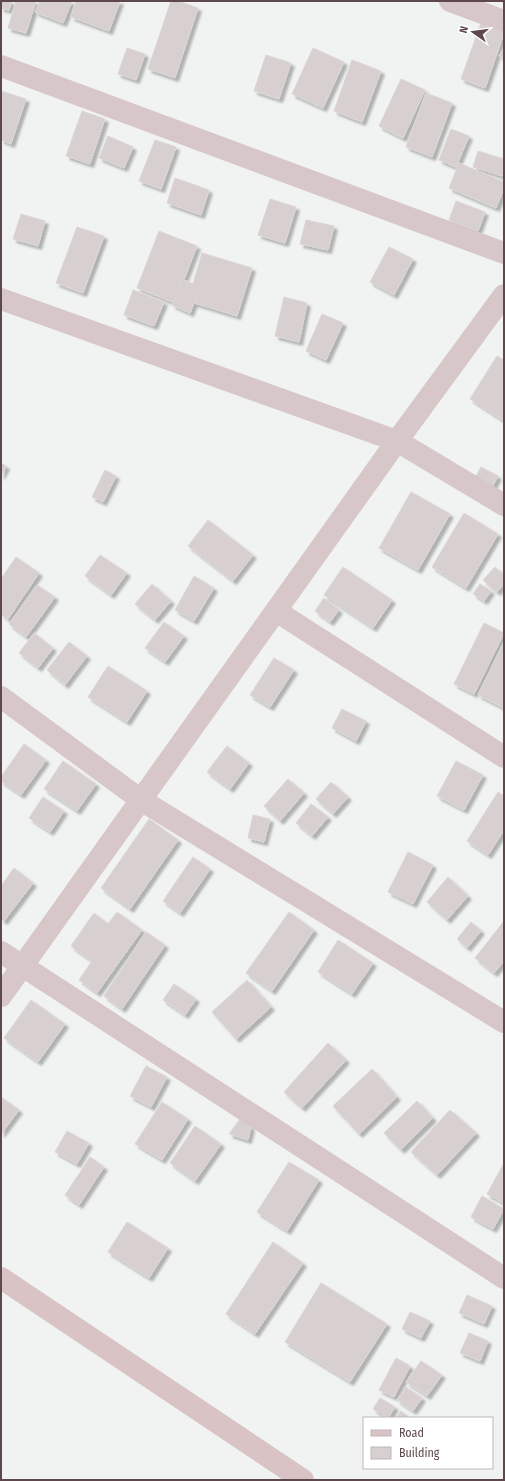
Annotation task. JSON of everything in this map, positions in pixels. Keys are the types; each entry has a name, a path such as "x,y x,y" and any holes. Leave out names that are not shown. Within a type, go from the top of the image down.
{"main road":[{"path":"1,1278 303,1480"}],"street":[{"path":"450,1 504,21"},
{"path":"1,66 504,254"},
{"path":"1,996 504,295"},
{"path":"1,299 398,441 504,505"},
{"path":"276,611 504,757"},
{"path":"1,696 141,800 504,1022"},
{"path":"1,952 504,1278"}],"building":[{"path":"1,1 12,1 9,10 1,8"},
{"path":"16,1 36,1 26,33 8,28"},
{"path":"40,1 72,1 63,23 35,12"},
{"path":"76,1 120,1 109,31 71,17"},
{"path":"171,1 178,1 198,8 175,78 148,69"},
{"path":"482,20 504,28 504,33 485,88 461,79"},
{"path":"127,48 145,54 136,80 118,74"},
{"path":"313,48 344,62 323,108 292,94"},
{"path":"504,48 504,59 499,56"},
{"path":"266,55 291,63 279,99 254,91"},
{"path":"352,60 381,71 362,122 334,111"},
{"path":"401,79 425,90 403,138 379,126"},
{"path":"1,91 26,99 11,144 1,140"},
{"path":"426,93 452,103 432,157 406,147"},
{"path":"82,111 105,119 90,164 66,156"},
{"path":"451,129 469,136 456,167 439,160"},
{"path":"108,136 133,147 124,168 99,158"},
{"path":"155,140 176,147 161,189 139,181"},
{"path":"478,151 504,159 504,170 502,176 473,167"},
{"path":"459,163 504,182 504,188 496,208 449,188"},
{"path":"175,178 209,190 201,215 167,203"},
{"path":"270,199 296,207 285,243 258,235"},
{"path":"456,201 485,212 478,231 449,220"},
{"path":"21,214 45,221 38,246 13,239"},
{"path":"306,220 334,226 328,250 300,244"},
{"path":"77,227 104,236 83,293 56,283"},
{"path":"159,231 197,246 175,303 137,288"},
{"path":"389,247 413,259 394,295 370,282"},
{"path":"202,253 252,268 237,316 188,301"},
{"path":"182,279 200,287 190,313 172,305"},
{"path":"133,290 164,302 154,326 124,315"},
{"path":"284,297 307,303 299,342 275,336"},
{"path":"322,314 343,323 326,360 306,351"},
{"path":"497,356 504,360 504,421 470,399"},
{"path":"1,463 6,466 1,476"},
{"path":"481,467 498,476 490,491 473,482"},
{"path":"105,470 116,476 103,502 92,497"},
{"path":"411,492 450,514 418,570 379,548"},
{"path":"464,513 498,534 466,588 432,567"},
{"path":"208,520 253,555 233,581 188,546"},
{"path":"100,555 127,573 111,595 85,576"},
{"path":"16,557 39,573 8,619 1,614 1,579"},
{"path":"343,567 392,600 373,628 324,595"},
{"path":"495,567 504,575 504,584 497,592 483,580"},
{"path":"194,576 214,588 194,621 175,610"},
{"path":"152,584 171,601 155,620 135,604"},
{"path":"480,584 491,591 484,601 473,594"},
{"path":"37,585 55,597 26,637 9,624"},
{"path":"324,598 339,610 330,622 315,611"},
{"path":"164,622 184,636 165,662 145,648"},
{"path":"484,623 504,633 474,694 454,684"},
{"path":"34,633 53,648 38,668 19,653"},
{"path":"69,642 87,656 65,685 47,670"},
{"path":"504,642 504,708 478,695"},
{"path":"274,658 294,670 270,707 250,695"},
{"path":"108,666 147,691 127,722 88,697"},
{"path":"342,709 366,721 356,741 332,728"},
{"path":"24,744 46,760 21,795 1,781 1,777"},
{"path":"227,746 249,763 230,789 207,772"},
{"path":"63,761 96,784 77,811 44,789"},
{"path":"456,761 483,775 464,810 437,796"},
{"path":"288,779 304,793 280,821 264,806"},
{"path":"331,782 348,797 333,814 316,799"},
{"path":"498,792 504,796 504,830 488,855 467,841"},
{"path":"43,797 64,811 50,832 29,818"},
{"path":"311,804 328,817 312,836 296,823"},
{"path":"253,815 270,819 264,842 248,838"},
{"path":"149,819 178,840 130,909 101,888"},
{"path":"408,852 433,865 413,904 388,892"},
{"path":"193,857 210,869 180,913 163,901"},
{"path":"14,868 33,883 4,921 1,919 1,886"},
{"path":"448,877 468,896 447,920 427,902"},
{"path":"117,912 142,930 97,993 79,980 92,961 71,946 94,913 108,924"},
{"path":"289,912 314,930 272,991 246,973"},
{"path":"504,921 504,961 494,973 475,958"},
{"path":"471,922 481,931 467,948 457,939"},
{"path":"146,932 165,945 122,1009 104,996"},
{"path":"338,940 373,963 352,994 318,972"},
{"path":"247,980 271,1007 236,1039 212,1012"},
{"path":"174,984 196,999 185,1015 163,1000"},
{"path":"31,1000 65,1024 38,1062 4,1038"},
{"path":"328,1043 346,1060 302,1108 284,1092"},
{"path":"146,1066 167,1077 151,1107 130,1096"},
{"path":"372,1069 397,1097 359,1134 333,1106"},
{"path":"1,1097 19,1110 1,1134"},
{"path":"417,1101 433,1118 401,1150 384,1133"},
{"path":"162,1102 188,1119 162,1160 135,1144"},
{"path":"450,1110 476,1133 437,1175 411,1152"},
{"path":"240,1119 251,1127 248,1140 229,1134"},
{"path":"195,1126 221,1144 195,1181 170,1163"},
{"path":"67,1131 89,1143 77,1164 55,1152"},
{"path":"90,1157 104,1167 79,1205 65,1195"},
{"path":"289,1162 319,1180 287,1231 257,1212"},
{"path":"504,1163 504,1203 487,1194"},
{"path":"482,1196 504,1209 493,1229 471,1217"},
{"path":"127,1222 168,1248 149,1278 108,1252"},
{"path":"273,1242 303,1263 255,1334 226,1314"},
{"path":"321,1283 387,1324 350,1382 285,1342"},
{"path":"467,1295 492,1306 484,1324 459,1313"},
{"path":"410,1312 430,1321 421,1338 402,1329"},
{"path":"469,1333 488,1341 480,1361 460,1353"},
{"path":"396,1358 410,1366 394,1397 379,1390"},
{"path":"421,1361 442,1375 427,1396 406,1382"},
{"path":"406,1387 422,1398 413,1411 397,1400"},
{"path":"380,1398 395,1407 389,1417 373,1409"},
{"path":"401,1411 409,1417 397,1417"}]}
